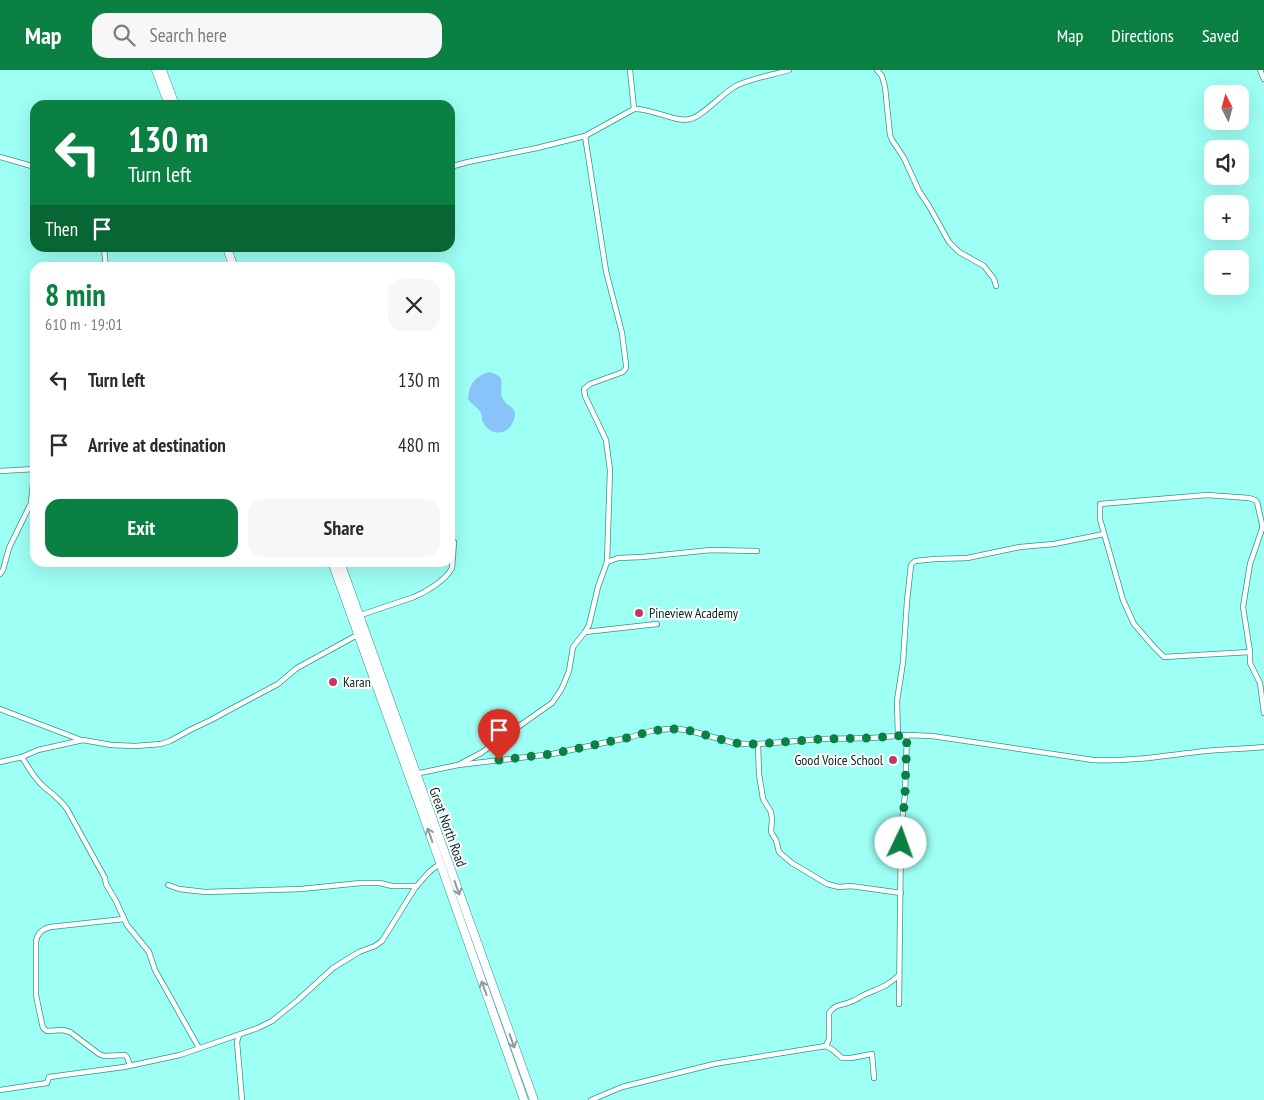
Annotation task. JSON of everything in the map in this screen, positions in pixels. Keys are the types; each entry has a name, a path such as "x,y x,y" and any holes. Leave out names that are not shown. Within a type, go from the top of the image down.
{"highway":[{"path":"156,70 167,100"},
{"path":"162,70 173,100"},
{"name":"Great North Road","path":"334,567 355,616 412,775 440,864 524,1100"},
{"name":"Great North Road","path":"341,567 355,616"},
{"name":"Great North Road","path":"412,775 447,860 534,1100"}],"street":[{"path":"630,70 634,109"},
{"path":"455,166 585,136 634,109 690,120 738,85 789,70"},
{"path":"877,70 882,76 885,87 890,135 904,158 919,192 929,206 948,242 959,252 984,266 994,279 996,286"},
{"path":"1260,70 1264,79"},
{"path":"458,766 481,753 552,703 566,681 573,647 589,625 598,587 608,562 610,470 606,440 585,396 584,389 590,384 623,372 626,365 622,333 606,272 585,136"},
{"path":"0,158 30,166"},
{"path":"0,471 30,470"},
{"path":"1250,652 1164,657 1134,624 1123,600 1100,519 1100,504 1207,495 1255,500 1260,514 1262,529"},
{"path":"0,574 3,570 9,548 30,509"},
{"path":"1264,521 1250,564 1244,601 1244,621 1251,667 1260,683 1264,713"},
{"path":"898,736 897,701 911,565 915,562 967,558 1020,546 1054,544 1104,534"},
{"path":"608,562 618,558 711,550 756,551"},
{"path":"355,616 421,594 447,576 452,567"},
{"path":"585,632 657,624"},
{"path":"0,708 82,740 111,745 161,744 278,684 297,668 361,633"},
{"path":"412,775 458,766 552,754 651,731 668,729 691,731 734,743 758,744 907,735 932,736 1110,761 1264,747"},
{"path":"900,1004 901,831 905,794 907,735"},
{"path":"0,762 38,750 82,740"},
{"path":"758,744 759,774 763,799 771,812 772,834 776,840 779,852 792,863 828,884 839,887 851,886 901,893"},
{"path":"22,756 32,774 67,809 105,878 106,884 116,901 126,925 149,952 155,970 199,1048"},
{"path":"0,1090 47,1083 50,1077 130,1065 187,1053 258,1028 272,1021 333,968 359,952 379,944 417,886 429,872 447,860"},
{"path":"168,885 178,889 205,892 301,889 380,882 392,886 417,886"},
{"path":"124,919 50,927 40,932 36,941 36,995 43,1028 47,1031 63,1030 70,1032 99,1054 107,1056 125,1055 130,1065"},
{"path":"826,1046 829,1039 829,1013 835,1006 849,1003 879,990 892,982 899,974"},
{"path":"239,1035 237,1042 242,1100"},
{"path":"591,1100 622,1088 714,1064 826,1046 842,1058 872,1054 874,1078"}],"water":[{"path":"488,372 499,376 501,379 503,399 515,413 511,425 499,433 487,428 482,420 480,411 468,399 473,382"}],"place":[{"name":"Pineview Academy","path":"639,613"},
{"name":"Karan","path":"333,682"},
{"name":"Good Voice School","path":"893,760"}],"route":[{"path":"499,760 545,756 651,731 668,729 691,731 734,743 746,744 907,735 901,843"}]}
